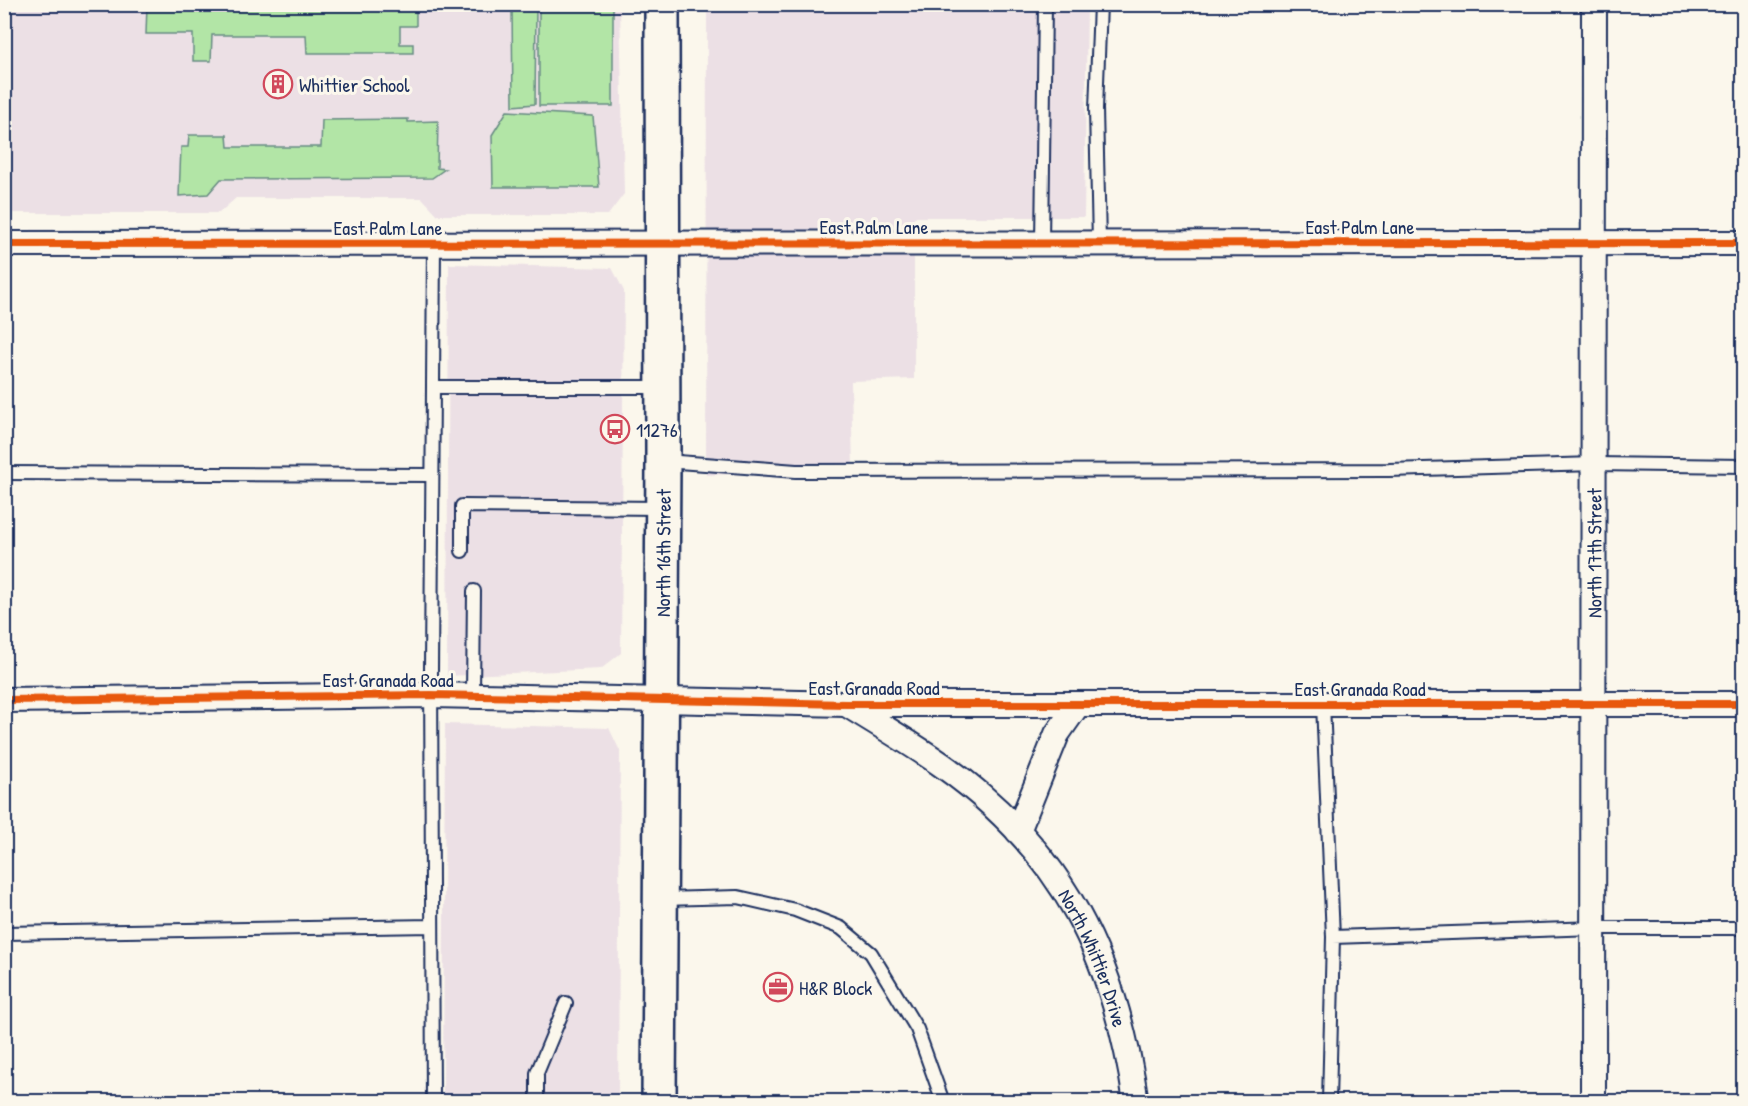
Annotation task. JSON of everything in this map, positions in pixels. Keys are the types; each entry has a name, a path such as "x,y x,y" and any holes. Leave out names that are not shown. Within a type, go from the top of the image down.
{"main road":[{"name":"North 16th Street","path":"659,1101 663,508 660,243 662,4"}],"street":[{"name":"North 17th Street","path":"1593,1101 1596,464 1594,4"},
{"name":"East Palm Lane","path":"4,244 1743,243"},
{"name":"East Granada Road","path":"4,700 431,695 846,704 1743,704"},
{"name":"North Whittier Drive","path":"846,704 943,766 1035,847 1072,900 1100,956 1127,1051 1136,1101"},
{"path":"1018,831 1057,734 1078,704"}],"lane":[{"path":"1042,243 1045,4"},
{"path":"1099,243 1096,109 1100,4"},
{"path":"433,1101 431,695 434,243"},
{"path":"433,387 662,387"},
{"path":"663,461 796,471 1389,470 1596,464 1743,466"},
{"path":"4,473 432,475"},
{"path":"462,551 462,506 663,508"},
{"path":"473,696 474,591"},
{"path":"1323,704 1333,937 1329,1101"},
{"path":"660,899 738,897 795,910 841,928 871,953 917,1029 944,1101"},
{"path":"4,933 432,926"},
{"path":"1333,937 1595,928 1743,928"},
{"path":"537,1101 537,1073 566,1003"}],"shaded area":[{"name":"Whittier School","path":"4,5 620,5 624,194 608,215 438,215 422,198 236,198 219,213 5,213"},
{"path":"707,5 1087,5 1084,217 914,217 914,379 851,381 853,470 706,475"},
{"path":"449,264 612,268 624,291 621,653 601,669 447,676"},
{"path":"445,724 609,728 620,751 618,1101 443,1102"}],"green space":[{"path":"147,5 416,5 416,26 400,26 400,44 413,44 413,53 307,53 306,35 212,35 211,61 193,61 193,34 146,34"},
{"path":"539,5 613,5 613,106 539,106"},
{"path":"512,8 536,10 535,104 513,106"},
{"path":"507,111 593,116 599,187 493,187 492,135"},
{"path":"408,119 408,122 438,121 437,168 445,169 432,178 221,179 208,194 179,196 181,147 188,147 189,135 227,135 228,147 321,147 322,120"}],"cycle path":[{"path":"4,244 1744,243"},
{"path":"4,700 431,695 846,704 1744,704"}],"place":[{"name":"Whittier School","path":"278,84"},
{"name":"11276","path":"615,429"},
{"name":"H&R Block","path":"778,987"}]}
